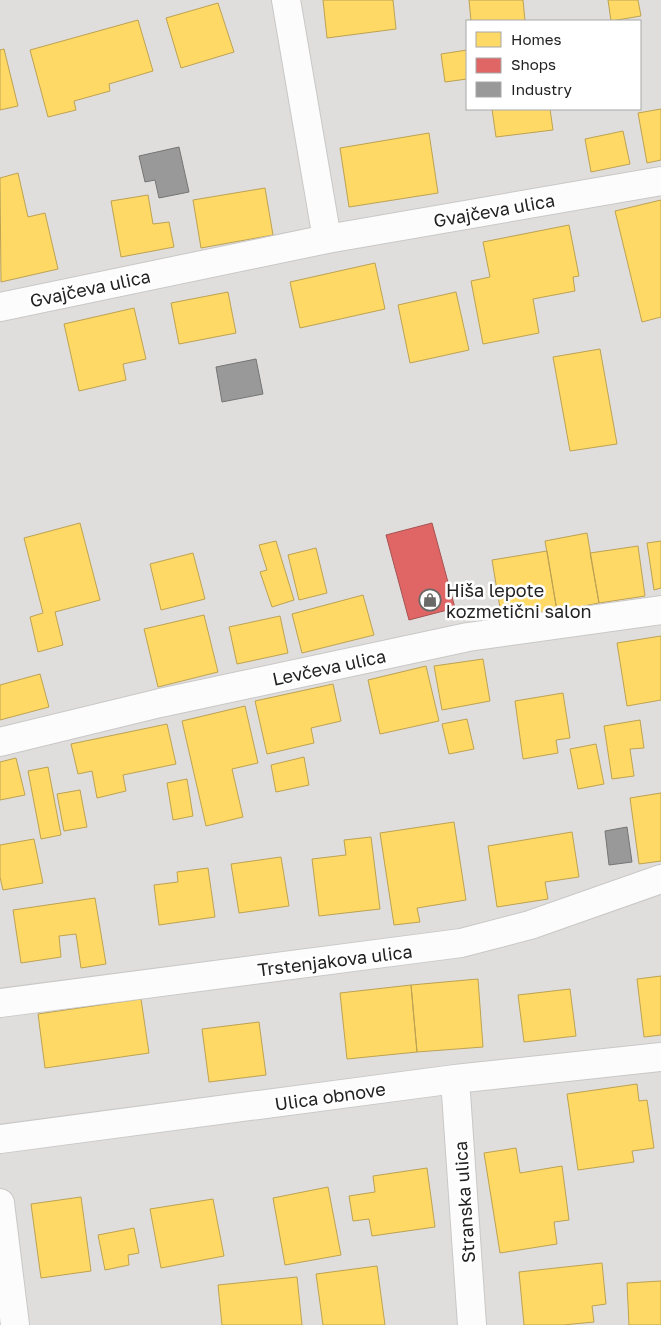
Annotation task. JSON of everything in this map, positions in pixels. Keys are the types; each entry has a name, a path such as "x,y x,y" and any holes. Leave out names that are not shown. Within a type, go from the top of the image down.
{"street":[{"path":"286,0 328,239"},
{"name":"Gvajčeva ulica","path":"0,307 328,239 661,181"},
{"name":"Levčeva ulica","path":"0,742 160,703 468,636 661,610"},
{"name":"Trstenjakova ulica","path":"0,1003 461,943 530,925 661,879"},
{"name":"Ulica obnove","path":"0,1139 455,1079 661,1057"},
{"name":"Stranska ulica","path":"455,1079 472,1325"},
{"path":"0,1203 15,1325"}],"shaded area":[{"path":"0,0 661,0 661,1325 0,1325"}],"building: Homes":[{"path":"323,0 393,0 396,29 327,38"},
{"path":"469,0 523,0 525,20 471,20"},
{"path":"608,0 638,0 641,16 611,20"},
{"path":"218,3 234,52 181,68 166,18"},
{"path":"138,20 153,71 109,84 110,91 74,101 76,110 48,117 30,50"},
{"path":"4,49 18,106 0,110 0,50"},
{"path":"466,50 466,79 445,82 441,54"},
{"path":"661,109 661,160 647,163 638,113"},
{"path":"492,110 550,110 553,130 496,137"},
{"path":"623,131 630,164 591,172 585,139"},
{"path":"429,133 438,193 349,207 340,148"},
{"path":"18,173 28,217 45,213 58,269 1,282 0,178"},
{"path":"265,188 273,235 201,248 193,200"},
{"path":"148,195 153,224 169,222 174,247 121,257 111,201"},
{"path":"661,200 661,317 642,322 615,211"},
{"path":"569,225 579,276 573,277 575,291 533,299 539,333 483,344 471,281 490,277 483,242"},
{"path":"375,263 385,309 300,328 290,282"},
{"path":"228,292 236,333 179,344 171,303"},
{"path":"456,292 469,350 410,363 398,305"},
{"path":"134,308 146,359 123,364 126,380 79,391 64,324"},
{"path":"600,349 617,444 570,451 553,357"},
{"path":"80,523 100,600 55,612 63,645 38,652 30,617 43,613 24,538"},
{"path":"587,533 599,603 557,611 545,541"},
{"path":"276,541 294,600 272,607 260,572 267,570 259,545"},
{"path":"661,541 661,588 654,590 647,543"},
{"path":"638,546 645,596 599,603 590,553"},
{"path":"316,548 327,593 299,600 288,555"},
{"path":"547,551 557,611 502,620 492,560"},
{"path":"193,553 205,599 161,610 150,564"},
{"path":"363,595 374,635 302,653 292,614"},
{"path":"204,615 218,672 158,687 144,629"},
{"path":"280,616 288,653 237,664 229,627"},
{"path":"661,636 661,700 627,706 617,643"},
{"path":"483,659 490,701 442,710 434,666"},
{"path":"426,666 439,721 380,734 368,680"},
{"path":"40,674 49,707 0,720 0,685"},
{"path":"333,684 341,721 311,728 314,743 267,754 255,701"},
{"path":"563,693 570,738 556,740 558,753 523,759 515,701"},
{"path":"245,706 258,763 232,769 243,817 206,826 182,721"},
{"path":"467,719 474,749 449,754 442,724"},
{"path":"640,720 644,748 630,749 634,776 612,779 604,726"},
{"path":"167,724 176,764 123,775 126,791 97,798 92,771 78,774 71,744"},
{"path":"596,744 604,784 578,789 570,749"},
{"path":"304,757 309,785 276,792 271,765"},
{"path":"16,758 25,795 0,800 0,762"},
{"path":"48,767 61,835 41,839 28,771"},
{"path":"187,779 193,816 173,820 167,783"},
{"path":"80,790 87,827 64,831 57,794"},
{"path":"661,793 661,861 639,864 630,798"},
{"path":"454,822 466,900 417,908 420,922 394,925 380,833"},
{"path":"572,832 579,877 545,882 548,899 497,907 488,846"},
{"path":"371,837 380,909 319,916 312,859 346,855 344,840"},
{"path":"34,839 43,883 3,890 0,877 0,845"},
{"path":"281,857 289,906 239,913 231,864"},
{"path":"208,868 215,917 159,925 154,885 178,882 177,872"},
{"path":"95,898 106,964 81,968 76,934 59,936 61,957 21,963 13,910"},
{"path":"661,976 661,1035 644,1037 637,979"},
{"path":"478,979 483,1047 417,1052 411,985"},
{"path":"411,985 417,1052 347,1059 340,993"},
{"path":"570,989 576,1036 524,1042 518,995"},
{"path":"141,999 149,1053 45,1068 38,1014"},
{"path":"259,1022 266,1075 209,1082 202,1029"},
{"path":"637,1084 639,1101 647,1100 654,1148 632,1151 634,1162 578,1170 567,1094"},
{"path":"516,1148 520,1173 562,1166 569,1220 554,1222 557,1244 500,1253 484,1153"},
{"path":"427,1168 435,1227 372,1236 369,1219 353,1221 349,1196 375,1192 373,1176"},
{"path":"328,1187 341,1255 285,1265 273,1198"},
{"path":"81,1197 91,1271 41,1278 31,1204"},
{"path":"213,1199 224,1256 161,1268 150,1209"},
{"path":"134,1228 139,1253 128,1255 129,1265 105,1270 98,1235"},
{"path":"602,1263 606,1304 592,1306 594,1322 563,1325 524,1325 519,1272"},
{"path":"377,1266 385,1325 323,1325 316,1274"},
{"path":"297,1277 302,1325 222,1325 218,1285"},
{"path":"661,1281 661,1325 629,1325 627,1283"}],"building: Shops":[{"path":"432,523 455,608 409,620 386,535"}],"building: Industry":[{"path":"179,147 189,192 159,198 155,180 145,182 139,156"},
{"path":"256,359 263,394 222,402 216,367"},
{"path":"627,827 632,862 609,865 605,831"}],"place":[{"name":"Hiša lepote kozmetični salon","path":"430,600"}]}
